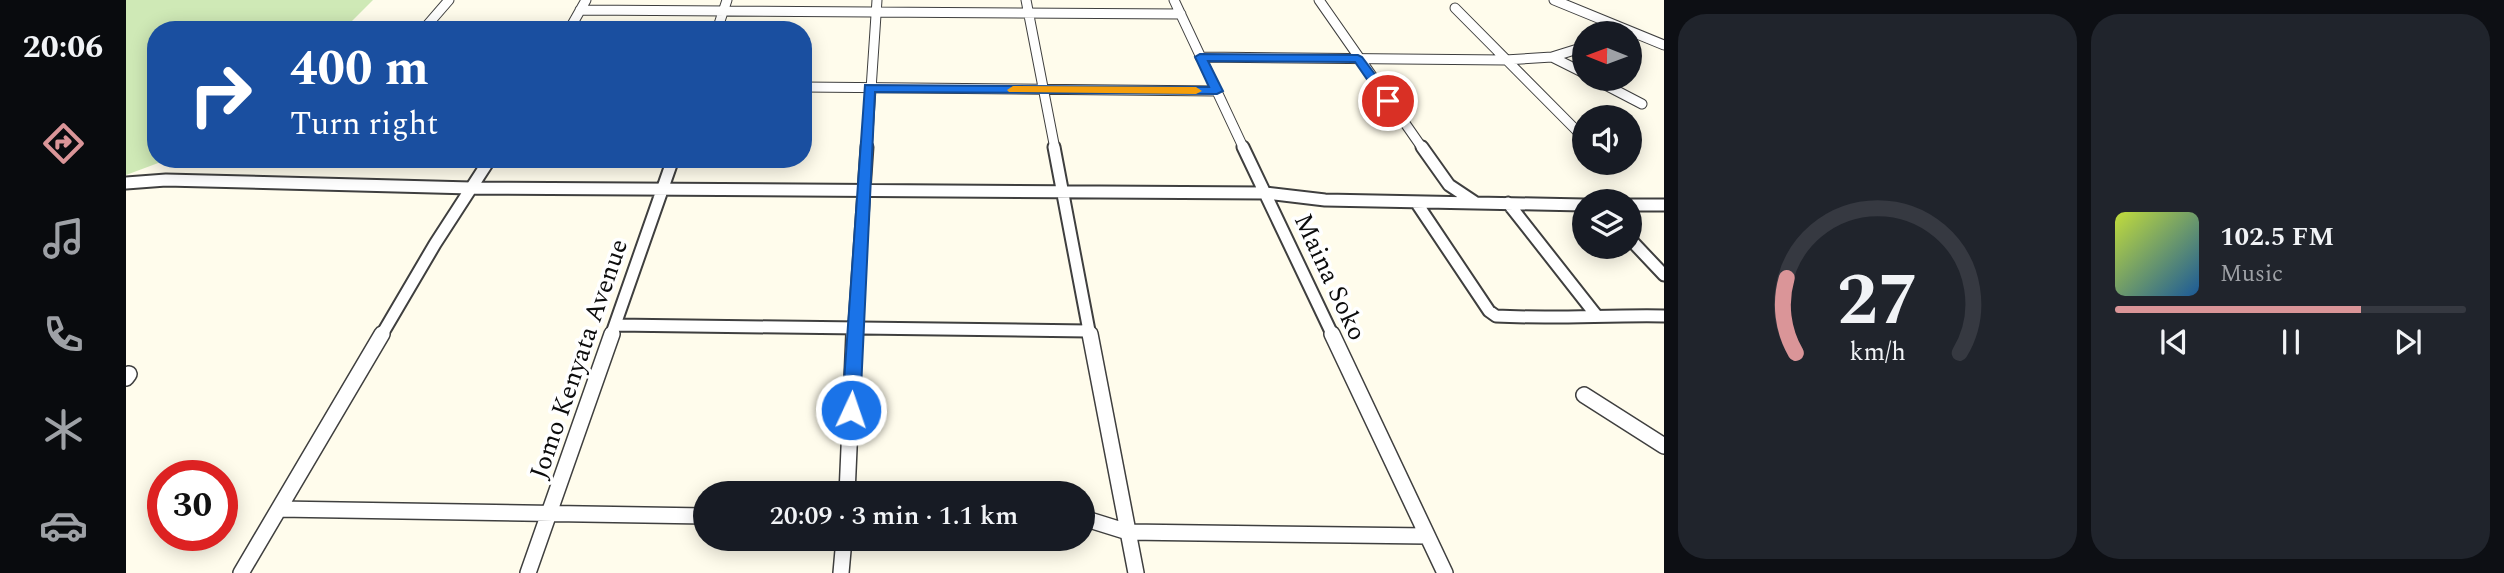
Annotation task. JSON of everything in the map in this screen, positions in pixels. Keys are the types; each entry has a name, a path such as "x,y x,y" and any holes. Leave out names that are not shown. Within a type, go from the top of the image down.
{"street":[{"path":"430,21 449,0"},
{"path":"574,21 586,0"},
{"path":"720,21 727,0"},
{"name":"Maina Soko","path":"1174,0 1445,573"},
{"path":"1319,0 1449,185 1477,204"},
{"path":"1554,0 1600,21"},
{"path":"580,10 724,11 877,6 1027,7 1181,14"},
{"path":"848,481 854,326 869,88 877,6"},
{"path":"1027,7 1136,573"},
{"path":"1455,8 1572,126"},
{"path":"1642,38 1664,45"},
{"path":"1200,57 1505,60 1552,57 1572,51"},
{"path":"1552,57 1572,68"},
{"path":"812,88 1217,91"},
{"path":"1617,91 1642,104"},
{"path":"241,573 435,244 484,168"},
{"name":"Jomo Kenyata Avenue","path":"528,573 670,168"},
{"path":"126,183 236,180 471,188 1266,193 1325,200 1572,205"},
{"path":"1447,202 1449,185"},
{"path":"1416,202 1489,311 1496,316 1560,319 1664,316"},
{"path":"1508,203 1596,316"},
{"path":"1642,205 1664,205"},
{"path":"1642,252 1664,275"},
{"path":"616,325 1088,331"},
{"path":"1584,395 1664,446"},
{"path":"279,509 447,510 548,516 693,516"},
{"path":"1095,522 1128,532 1427,536"},
{"path":"841,573 843,551"}],"green space":[{"path":"126,0 373,0 352,21 147,21 147,167 126,175"}],"slow traffic":[{"path":"1013,90 1196,91"}],"route":[{"path":"851,410 869,88 1217,91 1200,57 1333,58 1358,59 1388,101"}]}
